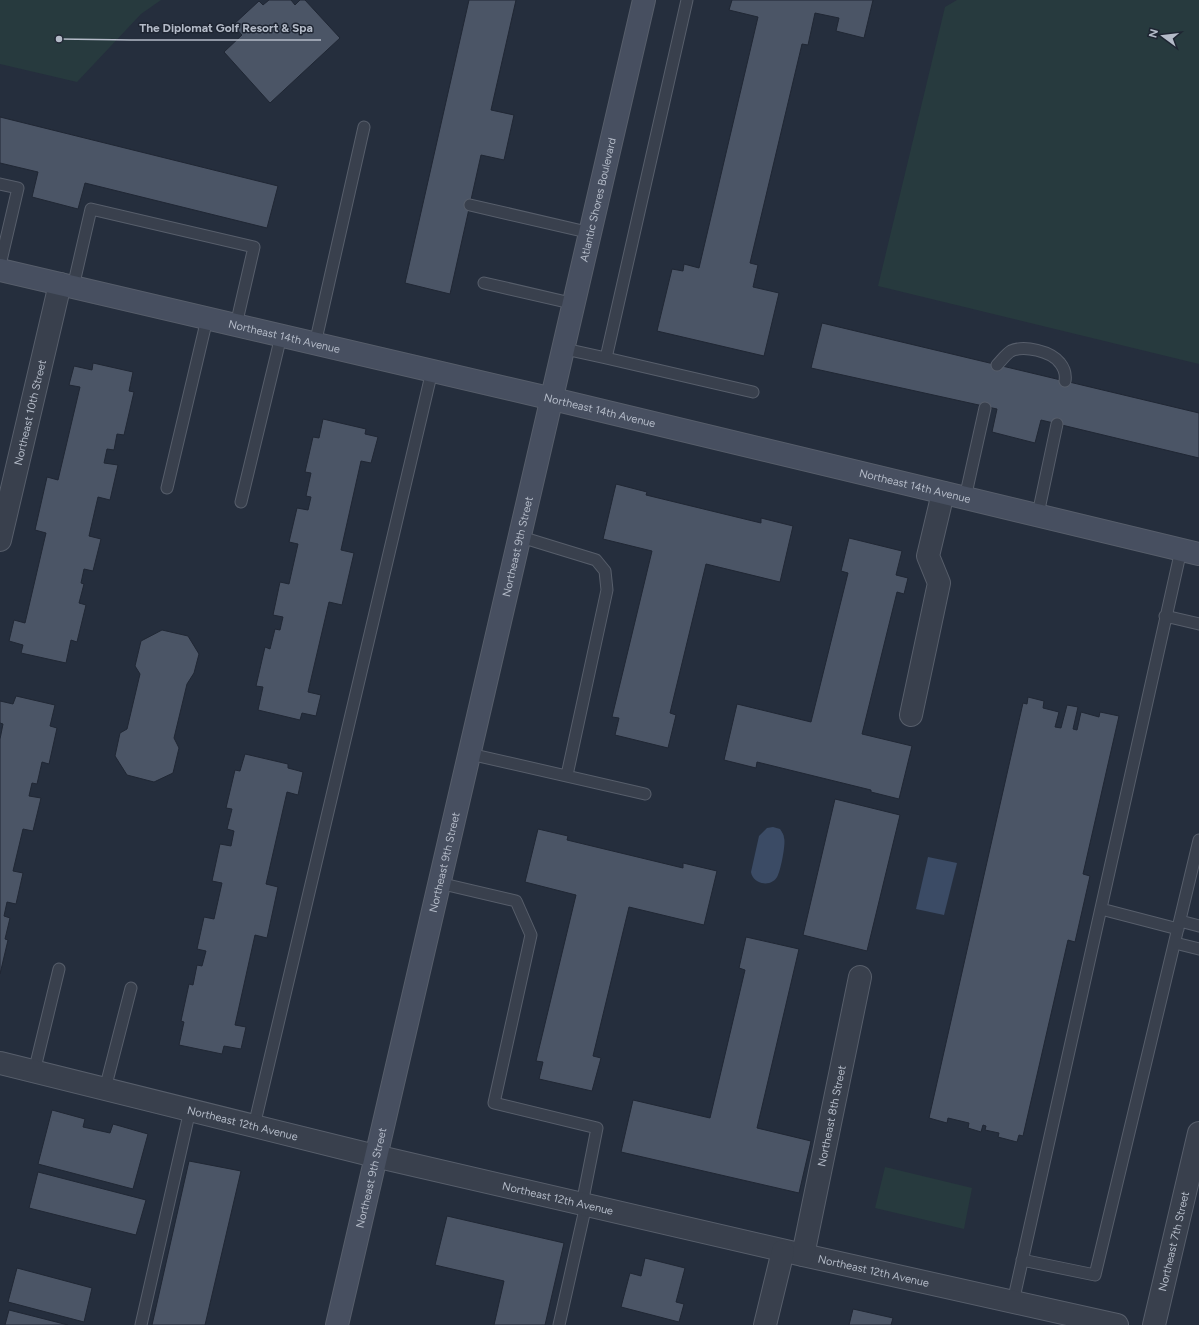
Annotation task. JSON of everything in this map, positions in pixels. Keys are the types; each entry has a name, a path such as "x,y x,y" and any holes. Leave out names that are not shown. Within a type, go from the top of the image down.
{"street":[{"name":"Atlantic Shores Boulevard","path":"553,399 644,0"},
{"name":"Northeast 14th Avenue","path":"0,270 553,399 943,493 1038,514 1190,552"},
{"name":"Northeast 10th Street","path":"0,540 66,286"},
{"name":"Northeast 9th Street","path":"337,1325 375,1156 553,399"},
{"path":"911,715 939,582 928,556 943,493"},
{"name":"Northeast 8th Street","path":"766,1325 793,1253 860,977"},
{"name":"Northeast 12th Avenue","path":"0,1063 375,1156 793,1253 1117,1325"},
{"name":"Northeast 7th Street","path":"1154,1325 1199,1133"}],"lane":[{"path":"606,358 687,0"},
{"path":"316,344 364,127"},
{"path":"0,184 18,188 0,265"},
{"path":"470,205 591,233"},
{"path":"66,286 91,209 254,246 236,325"},
{"path":"484,283 575,304"},
{"path":"167,488 207,318"},
{"path":"241,502 281,336"},
{"path":"565,349 753,392"},
{"path":"997,365 1010,352 1027,349 1042,352 1060,363 1066,374 1065,381"},
{"path":"254,1126 432,371"},
{"path":"965,498 986,408"},
{"path":"1038,514 1058,424"},
{"path":"521,537 596,560 605,571 607,590 567,775"},
{"path":"1013,1302 1165,616 1190,552"},
{"path":"1165,616 1199,624"},
{"path":"470,754 567,775 644,794"},
{"path":"1022,1260 1095,1275 1199,840"},
{"path":"439,883 516,901 531,935 494,1103 597,1128 584,1204 559,1325"},
{"path":"1101,909 1179,925 1199,926"},
{"path":"1175,943 1199,949"},
{"path":"34,1072 59,969"},
{"path":"105,1089 131,988"},
{"path":"141,1325 190,1110"}],"green space":[{"path":"0,0 161,0 141,14 77,82 0,64"},
{"path":"957,0 1199,0 1199,364 878,286 945,7"},
{"path":"885,1167 972,1188 964,1229 875,1208"}],"water":[{"path":"773,827 780,829 784,836 783,856 778,875 772,882 763,883 755,880 751,872 759,836 767,828"},
{"path":"928,857 957,863 944,915 916,909"}],"building":[{"path":"269,0 291,0 295,5 300,0 305,0 340,38 270,103 224,52 242,35 233,25 259,1 263,5"},
{"path":"469,0 516,0 491,110 514,115 504,160 481,155 450,294 405,283"},
{"path":"732,0 873,0 864,38 836,31 839,18 815,13 808,45 802,44 750,263 758,265 753,287 779,293 764,356 657,331 672,269 683,271 684,264 699,268 758,17 729,10"},
{"path":"0,117 278,186 267,228 85,183 78,209 32,197 38,172 0,163"},
{"path":"822,323 1199,413 1199,458 1041,420 1035,443 992,432 997,409 811,368"},
{"path":"93,363 133,372 129,391 134,392 124,435 117,434 114,450 107,449 104,463 118,465 110,500 98,497 89,536 101,539 93,571 84,569 81,583 84,584 79,603 86,605 77,642 71,640 66,663 21,653 23,645 9,641 14,620 25,623 46,533 35,530 47,477 58,480 80,387 69,385 74,366 92,370"},
{"path":"323,419 366,429 365,434 378,437 371,463 361,461 341,550 354,553 342,605 329,602 308,692 321,695 316,716 302,713 300,720 258,710 263,687 256,686 265,647 270,649 275,629 280,630 283,617 273,615 280,582 289,584 298,544 289,542 297,508 308,510 311,497 306,496 311,473 305,472 313,437 319,438"},
{"path":"616,484 647,492 646,495 761,523 761,518 793,526 780,582 706,564 670,713 676,715 668,748 615,735 619,718 612,717 652,551 603,539"},
{"path":"849,538 902,551 896,575 908,578 904,594 897,592 862,734 912,746 899,799 871,792 871,790 757,762 756,768 724,760 737,704 811,722 848,573 841,571"},
{"path":"162,630 188,636 199,654 194,673 187,684 174,738 179,748 173,773 154,782 127,775 115,756 120,733 127,729 140,674 135,666 141,641"},
{"path":"16,696 55,705 50,726 57,728 49,764 42,762 37,784 32,783 29,796 41,798 33,831 23,829 13,871 23,873 16,904 7,902 4,916 10,918 5,939 8,940 0,974 0,739 3,724 0,723 0,701 13,704"},
{"path":"1028,697 1044,701 1043,708 1059,712 1055,727 1061,728 1067,705 1078,707 1073,729 1077,730 1081,712 1099,717 1100,712 1119,716 1083,874 1090,876 1075,942 1068,940 1023,1136 1019,1135 1017,1142 998,1137 999,1133 985,1130 986,1126 983,1125 981,1132 968,1128 969,1123 948,1118 947,1123 929,1118 1023,703 1027,704"},
{"path":"245,754 288,764 288,768 303,772 298,795 287,792 266,884 278,887 267,938 255,935 235,1025 246,1027 241,1049 224,1046 222,1054 179,1045 184,1022 181,1021 189,984 193,985 197,965 202,966 206,951 197,949 204,917 214,919 222,883 212,881 220,844 231,846 234,831 227,829 232,809 226,808 235,770 240,771"},
{"path":"835,799 900,815 867,951 803,935"},
{"path":"538,829 568,836 567,840 683,868 683,863 717,871 704,925 629,907 593,1056 601,1058 592,1091 539,1079 543,1062 536,1061 576,895 525,882"},
{"path":"746,937 799,949 757,1128 811,1141 799,1193 621,1152 633,1100 710,1118 745,970 739,968"},
{"path":"52,1110 85,1119 83,1127 110,1133 113,1124 148,1134 133,1189 38,1164"},
{"path":"189,1161 241,1171 205,1325 152,1325"},
{"path":"38,1172 146,1200 136,1235 29,1208"},
{"path":"447,1216 564,1243 545,1325 494,1325 504,1281 435,1265"},
{"path":"645,1258 685,1268 676,1302 684,1304 679,1322 621,1307 630,1273 641,1276"},
{"path":"17,1268 92,1288 84,1322 8,1302"},
{"path":"853,1309 893,1318 891,1325 849,1325"},
{"path":"9,1310 68,1325 5,1325"}],"place":[{"name":"The Diplomat Golf Resort & Spa","path":"59,39"}]}
